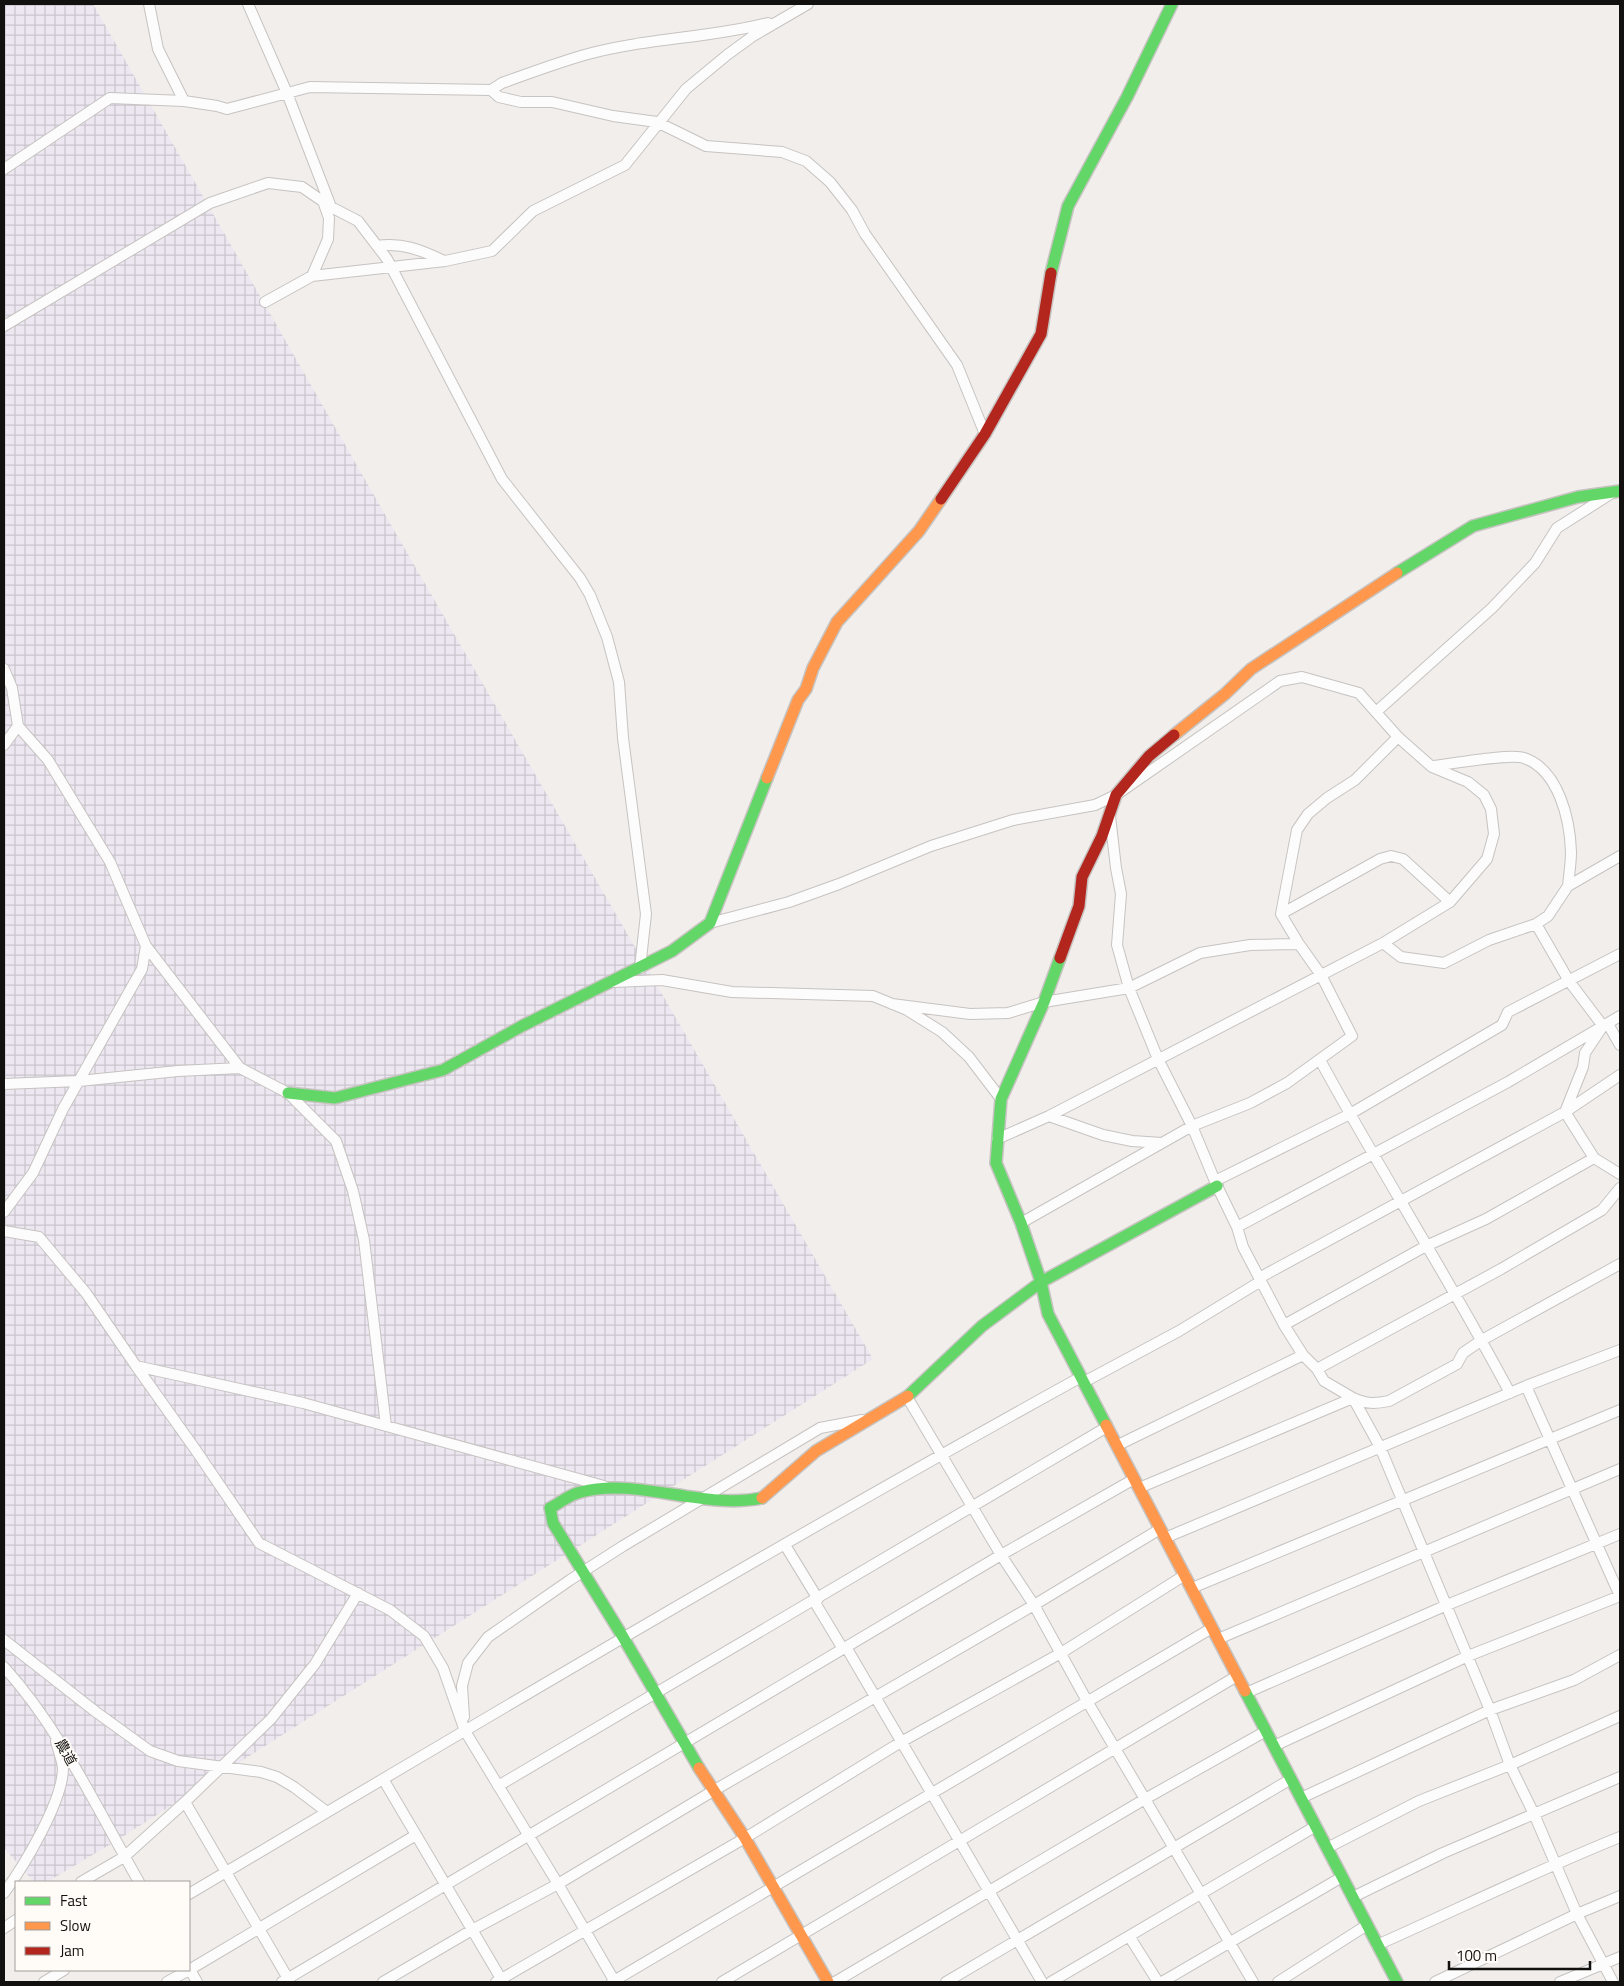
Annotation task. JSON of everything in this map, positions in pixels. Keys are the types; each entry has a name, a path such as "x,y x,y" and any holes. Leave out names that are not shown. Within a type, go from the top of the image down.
{"street":[{"path":"149,4 158,49 184,101"},
{"path":"248,4 288,94 327,204 329,218 328,239 312,276"},
{"path":"265,302 312,276 445,261 492,251 533,211 625,166 657,122 668,113 686,88 727,55 779,20 808,4"},
{"path":"710,923 798,700 806,689 812,668 837,622 919,531 985,434 1041,334 1053,260 1068,206 1127,97 1172,4"},
{"path":"4,169 110,98 184,101 227,109 310,87 491,90 502,83 589,54 669,39 750,27 779,20"},
{"path":"491,90 499,96 521,102 552,102 613,116 657,122 706,146 782,152 806,161 830,182 852,210 865,234 957,365 985,434"},
{"path":"4,326 210,203 268,183 302,187 327,204 358,221 391,267 502,479 580,578 590,595 607,637 619,682 623,738 646,914 640,968"},
{"path":"376,246 389,244 415,247 445,261"},
{"path":"1376,712 1492,608 1535,563 1557,528 1619,489"},
{"path":"1393,1981 1353,1897 1048,1314 1041,1282 1021,1223 996,1163 1001,1099 1044,1002 1079,906 1082,877 1102,836 1116,795 1149,756 1225,694 1251,669 1434,548 1473,526 1578,497 1619,489"},
{"path":"4,669 12,688 18,726 48,760 110,862 146,946 240,1068 288,1093 336,1141 354,1191 364,1240 386,1426"},
{"path":"288,1093 336,1098 443,1070 522,1026 672,951 710,923 790,902 940,843 1013,820 1095,805 1116,795 1280,681 1302,678 1359,693 1398,737 1432,767 1468,782 1484,795 1491,810 1494,834 1487,859 1450,902 1383,943 1049,1116 997,1139"},
{"path":"4,746 18,726"},
{"path":"1021,1223 1192,1126 1250,1103 1286,1083 1352,1036 1321,975 1281,914 1297,830 1308,814 1355,780 1398,737"},
{"path":"1432,767 1507,757 1523,757 1538,765 1550,778 1560,800 1568,827 1571,853 1568,886"},
{"path":"1110,815 1121,894 1116,945 1129,988 1158,1059 1192,1126 1237,1227 1242,1247 1284,1325 1303,1355 1317,1369 1324,1381 1363,1402 1376,1404 1389,1401 1457,1364 1463,1353 1482,1340 1620,1264"},
{"path":"1281,914 1380,859 1391,856 1403,859 1450,902"},
{"path":"1383,943 1401,957 1444,963 1489,940 1536,924 1548,916 1568,886 1620,856"},
{"path":"1536,924 1569,982 1620,1045"},
{"path":"892,1004 970,1014 1008,1013 1044,1002 1129,988 1200,953 1250,945 1299,944"},
{"path":"4,1212 33,1173 62,1109 142,969 146,946"},
{"path":"136,1366 303,1403 608,1487 731,1501 760,1498 816,1451 907,1397 982,1326 1041,1282 1216,1183 1350,1114 1502,1025 1508,1012 1620,954"},
{"path":"612,982 662,980 732,992 873,996 907,1010 942,1032 969,1057 1001,1099"},
{"path":"1237,1227 1508,1082 1620,1016"},
{"path":"1565,1112 1583,1067 1584,1053 1605,1025"},
{"path":"1320,1060 1400,1202 1456,1293 1510,1393"},
{"path":"4,1084 79,1081 178,1071 240,1068"},
{"path":"190,1893 623,1637 941,1454 1082,1379 1179,1331 1260,1280 1565,1112 1620,1076"},
{"path":"1565,1112 1594,1158 1620,1174"},
{"path":"1049,1116 1103,1135 1132,1141 1163,1143"},
{"path":"1284,1325 1426,1246 1486,1218 1594,1158"},
{"path":"1317,1369 1501,1269 1602,1210 1620,1188"},
{"path":"4,1231 39,1237 86,1293 196,1449 259,1543 390,1610 424,1636 443,1668 465,1731 558,1884 614,1982 773,1886 1212,1628"},
{"path":"383,1982 472,1930 558,1884 875,1697 1163,1533 1380,1448 1526,1386 1620,1350"},
{"path":"1118,1445 1303,1355"},
{"path":"1274,1746 1468,1656 1620,1596 1526,1386"},
{"path":"907,1397 1001,1556 1034,1605 1087,1701 1253,1982"},
{"path":"1354,1398 1380,1448 1403,1501 1490,1710 1510,1765 1534,1814 1577,1914 1613,1982"},
{"path":"185,1802 258,1928 286,1981 1001,1556 1137,1483 1354,1398"},
{"path":"1192,1588 1620,1410"},
{"path":"465,1731 462,1686 468,1664 488,1637 583,1572 820,1428 874,1417"},
{"path":"498,1786 1108,1427"},
{"path":"1218,1639 1620,1469"},
{"path":"608,1487 579,1492 550,1508 553,1523 623,1637 713,1791 773,1886 828,1982"},
{"path":"1246,1693 1447,1605 1620,1534"},
{"path":"785,1545 1042,1982"},
{"path":"384,1779 500,1981 584,1930 744,1838 901,1742 1061,1653 1185,1575"},
{"path":"83,1881 124,1857 185,1802 271,1719 315,1664 358,1593"},
{"path":"4,1640 96,1712 150,1751 178,1760 261,1772 278,1777 327,1812"},
{"path":"1301,1798 1490,1710 1574,1680 1620,1655"},
{"name":"農道","path":"4,1667 22,1687 52,1728 138,1881"},
{"path":"722,1982 1237,1676"},
{"path":"1327,1848 1419,1801 1510,1765 1620,1716"},
{"path":"4,1893 14,1880 46,1824 57,1795 62,1768 52,1728"},
{"path":"836,1982 1145,1799 1266,1731"},
{"path":"1353,1897 1442,1853 1620,1777"},
{"path":"946,1982 1291,1779"},
{"path":"1051,1982 1316,1826"},
{"path":"190,1968 416,1835"},
{"path":"1377,1945 1554,1864 1620,1837"},
{"path":"1162,1982 1342,1877"},
{"path":"1435,1982 1577,1914 1620,1896"},
{"path":"4,1928 15,1921"},
{"path":"1278,1982 1367,1925"},
{"path":"1129,1936 1158,1982"},
{"path":"1560,1982 1620,1956"},
{"path":"44,1982 62,1971"},
{"path":"167,1982 186,1971"},
{"path":"190,1971 197,1982"}],"shaded area":[{"path":"4,4 93,4 387,518 873,1359 111,1844 49,1881 33,1881 4,1848"}],"traffic: fast":[{"path":"1051,273 1068,206 1127,97 1172,4"},
{"path":"1397,573 1473,526 1578,497 1620,491"},
{"path":"288,1093 335,1098 443,1070 522,1026 672,951 710,923 767,778"},
{"path":"1060,958 1044,1002 1001,1099 996,1163 1021,1223 1041,1282 1048,1314 1106,1425"},
{"path":"908,1396 982,1326 1041,1282 1217,1186"},
{"path":"699,1768 623,1637 553,1523 550,1508 577,1493 602,1488 647,1490 717,1500 740,1501 762,1498"},
{"path":"1245,1691 1397,1982"}],"traffic: slow":[{"path":"767,778 798,700 806,689 813,668 837,622 919,531 941,499"},
{"path":"1174,735 1225,694 1251,669 1397,573"},
{"path":"762,1498 816,1451 908,1396"},
{"path":"1106,1425 1245,1691"},
{"path":"699,1768 745,1838 828,1982"}],"traffic: jam":[{"path":"941,499 985,434 1041,334 1051,273"},
{"path":"1060,958 1079,906 1082,877 1102,836 1116,795 1149,756 1174,735"}]}
